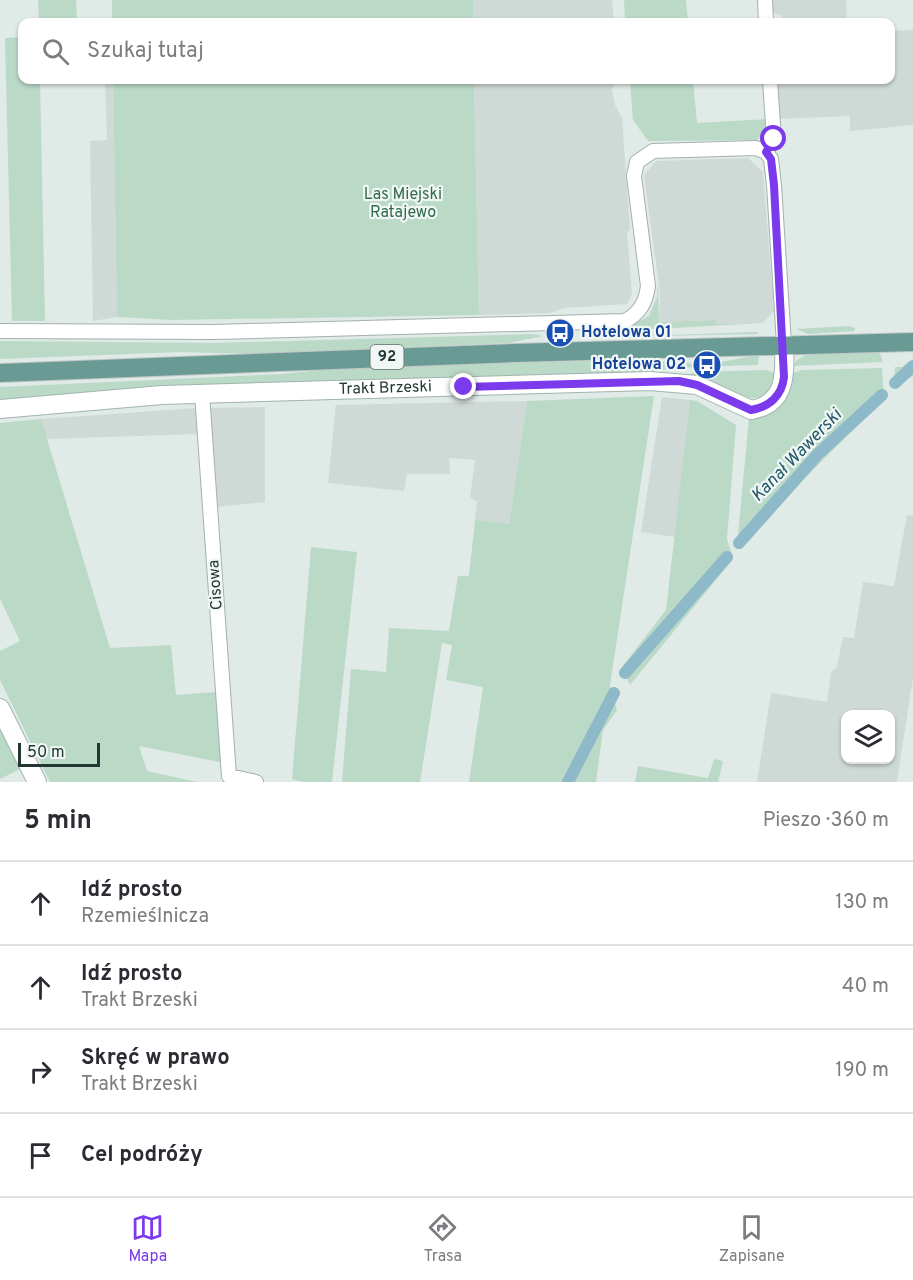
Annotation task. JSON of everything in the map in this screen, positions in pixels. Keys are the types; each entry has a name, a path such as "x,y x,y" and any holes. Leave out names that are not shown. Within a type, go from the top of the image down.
{"main road":[{"name":"Trakt Brzeski","path":"0,372 784,344 913,342"},
{"path":"0,367 21,372"},
{"path":"0,380 21,372"}],"street":[{"path":"765,0 766,18"},
{"path":"766,152 774,139 770,84"},
{"path":"0,331 214,332 625,321 636,314 645,302 648,286 634,176 637,162 653,151 756,148 766,152 771,159 784,344"},
{"name":"Trakt Brzeski","path":"0,409 202,394 679,381 697,385 751,410 766,406 780,393 784,377 784,344"},
{"name":"Cisowa","path":"202,394 229,776 256,782"},
{"path":"0,708 34,776"}],"shaded area":[{"path":"473,0 612,0 614,18 474,18"},
{"path":"771,0 846,0 847,18 782,18 771,12"},
{"path":"913,30 913,125 850,131 850,116 777,119 775,84 895,84 895,31"},
{"path":"105,84 113,84 117,317 93,321 90,141 107,140"},
{"path":"474,84 615,84 612,89 615,105 622,118 630,230 627,232 632,294 627,304 564,308 550,313 479,315"},
{"path":"748,158 763,172 774,311 763,323 715,324 714,320 659,322 660,293 644,175 656,161"},
{"path":"662,397 690,400 675,537 641,532"},
{"path":"527,401 509,524 475,520 477,501 470,498 475,460 449,458 450,474 407,474 404,491 328,483 336,405"},
{"path":"265,407 265,502 215,507 207,408"},
{"path":"197,408 199,434 46,439 41,419"},
{"path":"907,515 913,516 913,677 897,782 757,782 771,693 827,702 831,672 837,667 843,637 854,638 863,582 894,586"}],"green space":[{"path":"38,0 76,0 77,18 39,18"},
{"path":"112,0 473,0 474,18 112,18"},
{"path":"624,0 686,0 688,18 625,18"},
{"path":"18,37 18,84 40,84 45,321 12,321 5,38"},
{"name":"Las Miejski Ratajewo","path":"113,84 474,84 479,315 171,320 117,317"},
{"path":"630,84 693,84 697,123 768,119 768,129 757,140 648,141 633,120"},
{"path":"658,281 659,322 715,320 716,324 763,323 620,331 649,316 657,297"},
{"path":"849,326 855,328 854,331 808,334 796,329"},
{"path":"757,332 759,334 607,337"},
{"path":"532,334 543,336 509,343 260,354 180,352 0,359 0,341 216,343"},
{"path":"879,351 883,362 793,366 805,355"},
{"path":"759,356 758,365 722,366 722,362"},
{"path":"913,359 913,376 894,388 895,367 902,367"},
{"path":"644,360 689,363 695,367 636,372 636,376 0,403 0,387 282,374 368,365"},
{"path":"882,368 884,399 806,477 740,550 738,535 749,418 767,414 781,405 790,391 793,373 802,370"},
{"path":"766,370 775,373 772,388 763,396 751,398 721,392 681,376 698,372"},
{"path":"654,396 610,685 617,710 603,730 596,782 469,782 483,687 446,680 452,645 442,643 420,782 342,782 351,669 386,672 389,628 449,631 458,576 469,576 475,520 509,524 527,401"},
{"path":"690,400 697,401 736,425 727,539 733,559 630,685 622,667 666,610"},
{"path":"41,419 110,648 171,645 176,695 217,692 224,763 139,746 147,771 197,782 50,782 0,680 0,651 20,641 0,599 0,423"},
{"path":"311,547 357,552 332,782 304,782 292,779"},
{"path":"0,730 20,769 0,779"},
{"path":"714,759 723,761 718,782 635,782 638,766 708,778"}],"waterway":[{"name":"Kanał Wawerski","path":"895,383 913,366"},
{"name":"Kanał Wawerski","path":"739,543 818,454 882,395"},
{"name":"Kanał Wawerski","path":"625,673 727,557"},
{"name":"Kanał Wawerski","path":"568,782 614,693"}],"place":[{"name":"Hotelowa 01","path":"560,333"},
{"name":"Hotelowa 02","path":"707,365"}],"route":[{"path":"464,387 679,381 697,385 751,410 766,406 773,401 784,384 783,325 774,185 771,159 766,152 774,139"}]}
